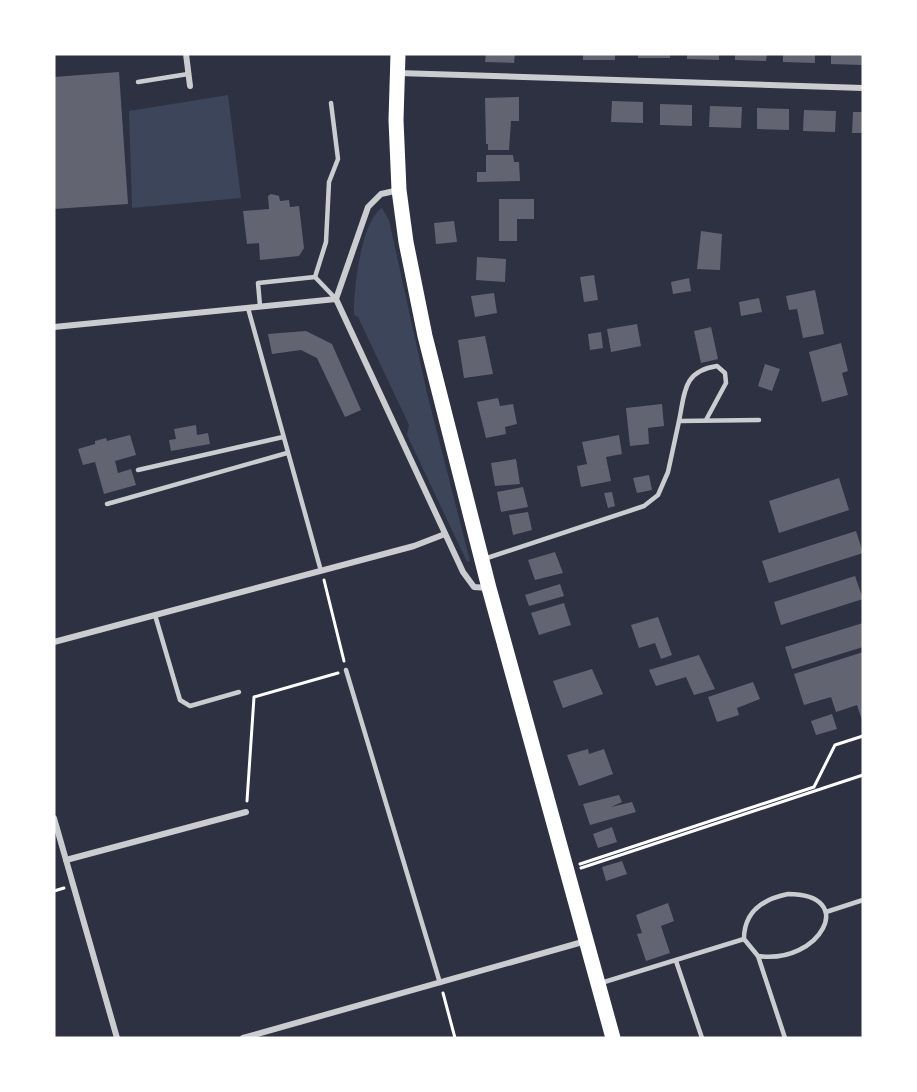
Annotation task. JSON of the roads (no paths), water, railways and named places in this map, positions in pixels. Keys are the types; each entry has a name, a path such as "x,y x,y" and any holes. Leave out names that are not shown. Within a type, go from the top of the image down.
{"highway":[{"path":"398,54 399,190 406,243 425,336 481,560 614,1038"}],"street":[{"path":"186,54 190,86"},
{"path":"397,73 863,88"},
{"path":"399,190 381,194 368,207 336,299 471,585 489,588"},
{"path":"54,327 336,299"},
{"path":"54,642 414,546 445,534"},
{"path":"66,860 246,812"},
{"path":"54,818 117,1038"},
{"path":"243,1038 586,941"}],"lane":[{"path":"138,82 188,74"},
{"path":"315,278 326,243 328,182 338,159 331,103"},
{"path":"315,278 336,299"},
{"path":"260,306 258,283 315,278"},
{"path":"248,308 321,571"},
{"path":"481,560 644,506 658,495 668,472 690,378 701,369 717,366 725,373 726,383 706,420"},
{"path":"679,421 759,420"},
{"path":"138,470 283,437"},
{"path":"107,504 287,453"},
{"path":"155,615 180,700 184,704 190,706 239,692"},
{"path":"346,670 440,983"},
{"path":"785,1038 758,956 744,939 745,924 752,911 772,898 788,894 804,896 826,912"},
{"path":"826,912 863,900"},
{"path":"758,956 776,957 802,950 823,930 826,912"},
{"path":"598,984 744,939"},
{"path":"676,961 702,1038"}]}
